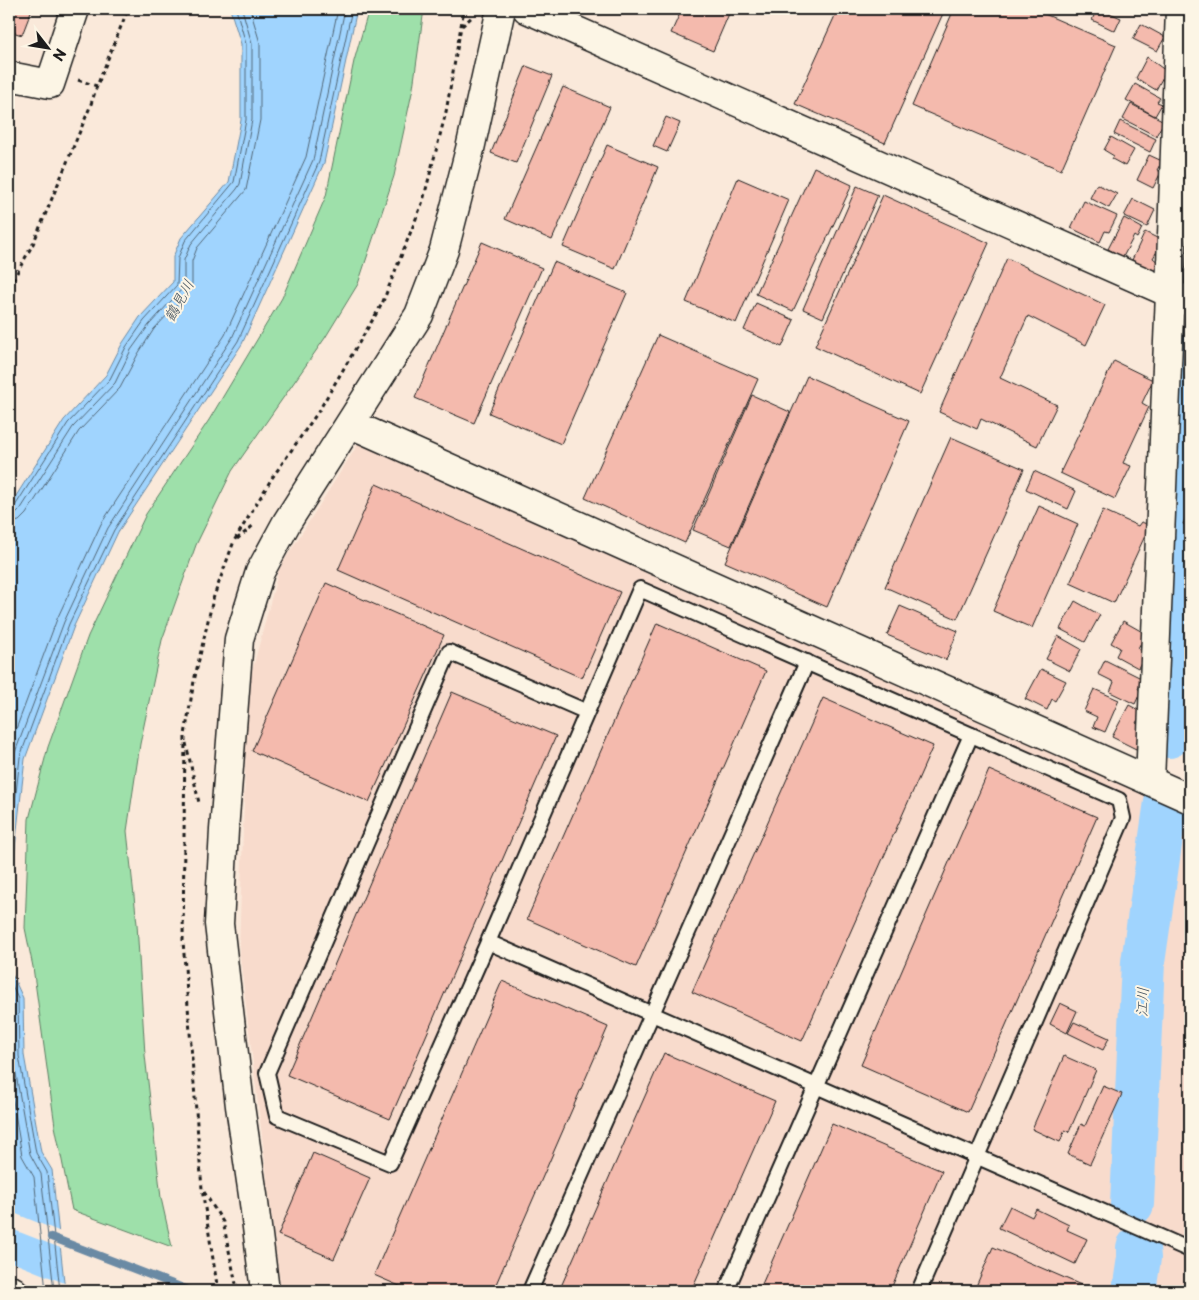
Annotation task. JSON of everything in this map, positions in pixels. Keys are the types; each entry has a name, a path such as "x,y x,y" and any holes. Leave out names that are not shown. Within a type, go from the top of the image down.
{"street":[{"path":"9,76 50,84 75,9"},
{"path":"265,1291 240,1106 220,924 224,830 239,639 260,572 287,522 419,315 444,250 470,149 501,9"},
{"path":"527,9 1180,298"},
{"path":"1150,781 1180,298 1180,9"},
{"path":"351,424 1190,799"},
{"path":"9,1290 13,1291"}],"lane":[{"path":"587,712 450,652 267,1073 277,1116 390,1163 488,942 640,589 1119,800 1124,818 919,1291"},
{"path":"530,1291 807,662"},
{"path":"726,1291 972,735"},
{"path":"488,942 1190,1250"}],"path":[{"path":"9,287 33,244 128,9"},
{"path":"89,84 97,86"},
{"path":"185,735 201,812"},
{"path":"218,1291 202,1190 223,1222 238,1291"}],"shaded area":[{"path":"360,441 1190,811 1190,1291 281,1291 239,949 248,687 279,569"}],"green space":[{"path":"369,9 424,9 413,88 394,176 358,284 325,338 232,471 196,545 162,640 140,744 127,831 137,924 145,1055 161,1198 172,1247 72,1210 55,1126 33,967 25,928 29,819 48,747 88,636 146,514 209,420 282,298 326,196 354,61"}],"water":[{"name":"鶴見川","path":"230,9 357,9 324,163 242,344 118,532 74,626 25,759 9,901 9,507 64,420 106,375 122,344 140,317 173,282 173,257 181,238 229,182 241,120 241,44"},
{"path":"9,968 23,998 24,1055 41,1152 52,1170 65,1291 9,1291"}],"pier":[{"path":"9,1211 61,1232 63,1249 9,1228"},
{"path":"9,1261 67,1284 68,1291 9,1291"}],"building":[{"path":"9,9 32,9 22,35 9,31"},
{"path":"682,9 731,9 713,51 671,33"},
{"path":"838,9 945,9 885,143 795,104"},
{"path":"954,9 1033,9 1116,45 1061,170 912,106"},
{"path":"1097,9 1121,18 1115,31 1092,20"},
{"path":"1141,24 1165,37 1157,51 1133,39"},
{"path":"1147,57 1166,71 1156,90 1136,78"},
{"path":"526,66 552,76 516,163 491,153"},
{"path":"1135,84 1160,98 1157,102 1162,104 1155,116 1126,100"},
{"path":"563,87 610,107 552,240 505,219"},
{"path":"1131,104 1164,121 1156,136 1123,119"},
{"path":"666,117 680,123 667,152 653,146"},
{"path":"1120,121 1156,139 1150,152 1114,134"},
{"path":"1111,137 1134,150 1125,166 1112,159 1114,156 1104,150"},
{"path":"607,145 658,167 615,269 563,247"},
{"path":"1149,155 1162,161 1157,170 1161,172 1153,188 1137,180"},
{"path":"814,167 852,185 793,311 756,294"},
{"path":"738,178 789,200 736,323 686,302"},
{"path":"1097,184 1117,194 1109,208 1090,198"},
{"path":"857,186 878,195 823,318 803,309"},
{"path":"883,195 989,243 920,394 815,346"},
{"path":"1133,199 1155,210 1147,227 1124,216"},
{"path":"1084,201 1117,216 1109,232 1105,231 1100,242 1071,228"},
{"path":"1124,218 1142,228 1137,238 1134,236 1123,257 1108,249"},
{"path":"1145,232 1159,239 1159,248 1153,258 1159,263 1153,272 1132,260"},
{"path":"482,242 542,268 474,423 415,398"},
{"path":"1007,258 1105,305 1086,345 1028,316 1000,378 1057,405 1037,446 981,419 977,429 939,412"},
{"path":"554,262 627,293 561,444 489,413"},
{"path":"756,303 794,320 782,347 744,330"},
{"path":"658,335 758,379 685,543 585,498"},
{"path":"1114,361 1153,380 1142,403 1149,407 1123,463 1131,466 1115,499 1060,473"},
{"path":"807,376 909,421 827,607 725,562"},
{"path":"752,395 790,412 731,546 693,530"},
{"path":"951,437 1024,469 957,619 885,587"},
{"path":"1034,471 1076,491 1068,509 1026,489"},
{"path":"376,484 620,592 582,678 338,570"},
{"path":"1039,506 1078,524 1032,628 993,611"},
{"path":"1190,508 1190,527 1183,524"},
{"path":"1103,510 1138,526 1141,522 1150,525 1114,603 1070,583"},
{"path":"326,583 444,635 369,802 252,751"},
{"path":"1075,601 1100,615 1085,642 1060,629"},
{"path":"900,606 958,631 946,660 887,635"},
{"path":"1123,621 1146,634 1138,648 1146,652 1138,668 1116,656 1120,648 1111,643"},
{"path":"657,623 766,671 636,967 527,919"},
{"path":"1058,636 1081,649 1070,671 1046,659"},
{"path":"1105,660 1143,679 1138,689 1141,691 1135,704 1110,692 1114,682 1098,674"},
{"path":"1041,669 1066,681 1055,701 1052,699 1047,710 1025,699"},
{"path":"1094,689 1119,700 1105,732 1093,727 1097,717 1084,711"},
{"path":"452,692 556,736 390,1119 287,1075"},
{"path":"823,698 933,746 802,1041 692,992"},
{"path":"1129,705 1142,712 1136,723 1143,727 1142,736 1136,749 1112,737"},
{"path":"989,770 1097,817 968,1112 861,1065"},
{"path":"502,981 608,1027 493,1291 411,1291 374,1275"},
{"path":"1060,1003 1077,1011 1067,1033 1050,1024"},
{"path":"1074,1022 1109,1038 1103,1050 1068,1033"},
{"path":"664,1053 775,1101 691,1291 559,1291"},
{"path":"1064,1056 1096,1070 1069,1132 1065,1130 1060,1142 1032,1129"},
{"path":"1103,1086 1122,1094 1090,1164 1068,1154 1081,1124 1085,1126"},
{"path":"832,1124 942,1171 890,1291 759,1291"},
{"path":"313,1153 370,1178 334,1259 278,1235"},
{"path":"1010,1206 1032,1217 1036,1209 1069,1225 1067,1230 1087,1239 1075,1264 999,1228"},
{"path":"993,1247 1095,1291 974,1291"}],"waterway":[{"name":"江川","path":"1169,736 1180,561 1177,442 1183,357 1183,322"},
{"name":"江川","path":"1132,1204 1143,962 1166,802"},
{"path":"51,1237 191,1291"},
{"name":"江川","path":"1134,1291 1139,1258 1138,1248"}]}
